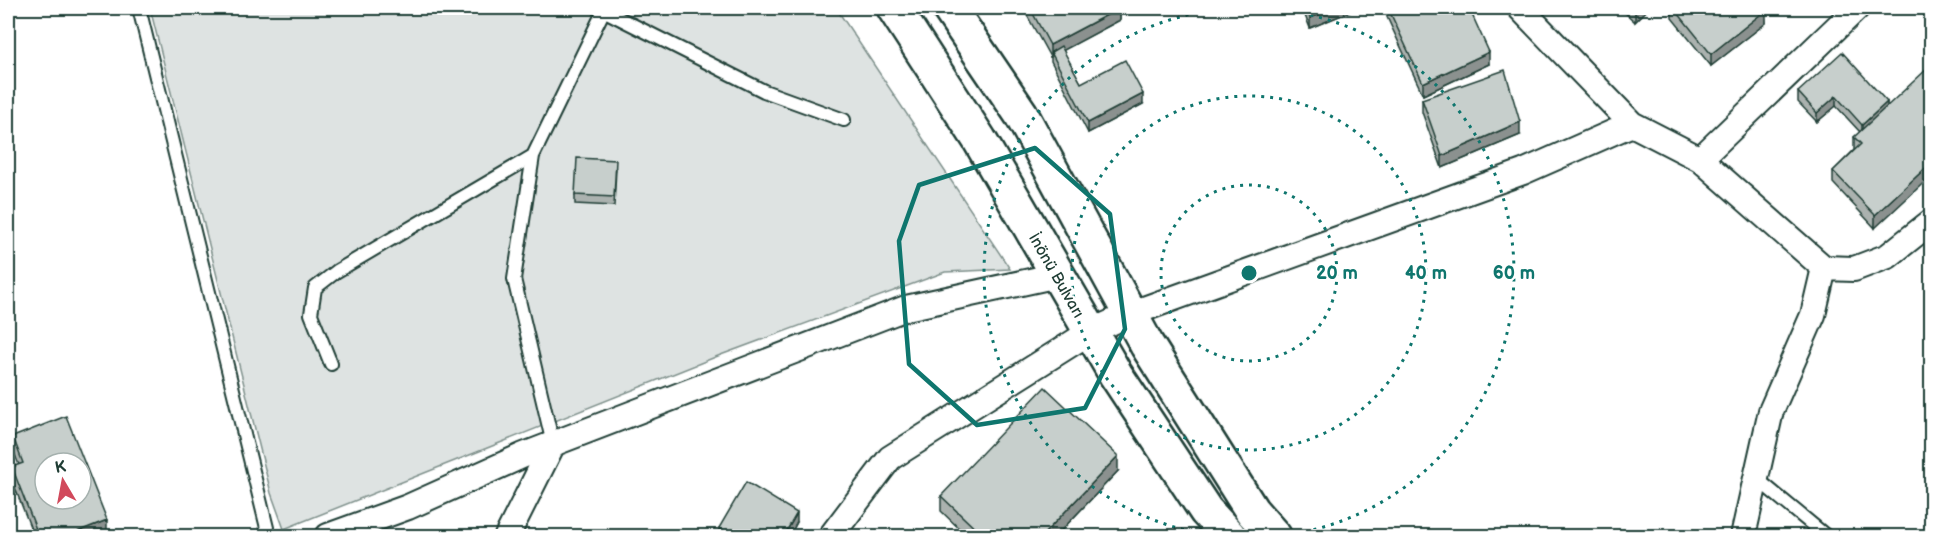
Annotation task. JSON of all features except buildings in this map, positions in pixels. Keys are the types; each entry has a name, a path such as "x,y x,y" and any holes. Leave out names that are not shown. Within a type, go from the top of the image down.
{"main road":[{"name":"İnönü Bulvarı","path":"894,8 979,139 1116,375 1206,511 1229,537"},
{"path":"949,8 1021,114 1147,345 1252,511 1274,537"}],"street":[{"path":"1520,8 1632,124 1700,159 1824,268 1854,269 1888,256 1932,221"},
{"path":"1700,159 1857,8"},
{"path":"831,537 890,458 1090,332 1130,314 1523,172 1632,124"},
{"path":"1743,537 1771,411 1813,315 1824,268"},
{"path":"328,537 408,507 524,455 906,308 1058,275"},
{"path":"507,537 553,444"}],"lane":[{"path":"139,8 269,537"},
{"path":"553,444 514,279 532,156 604,9 764,91 844,120"},
{"path":"330,364 311,314 315,288 337,271 532,156"},
{"path":"1756,478 1826,537"}],"highlighted area":[{"path":"1035,148 1110,214 1125,329 1085,408 977,425 909,364 899,241 919,185"}],"shaded area":[{"path":"150,8 836,8 1010,269 945,272 718,356 284,529 271,493"}]}
